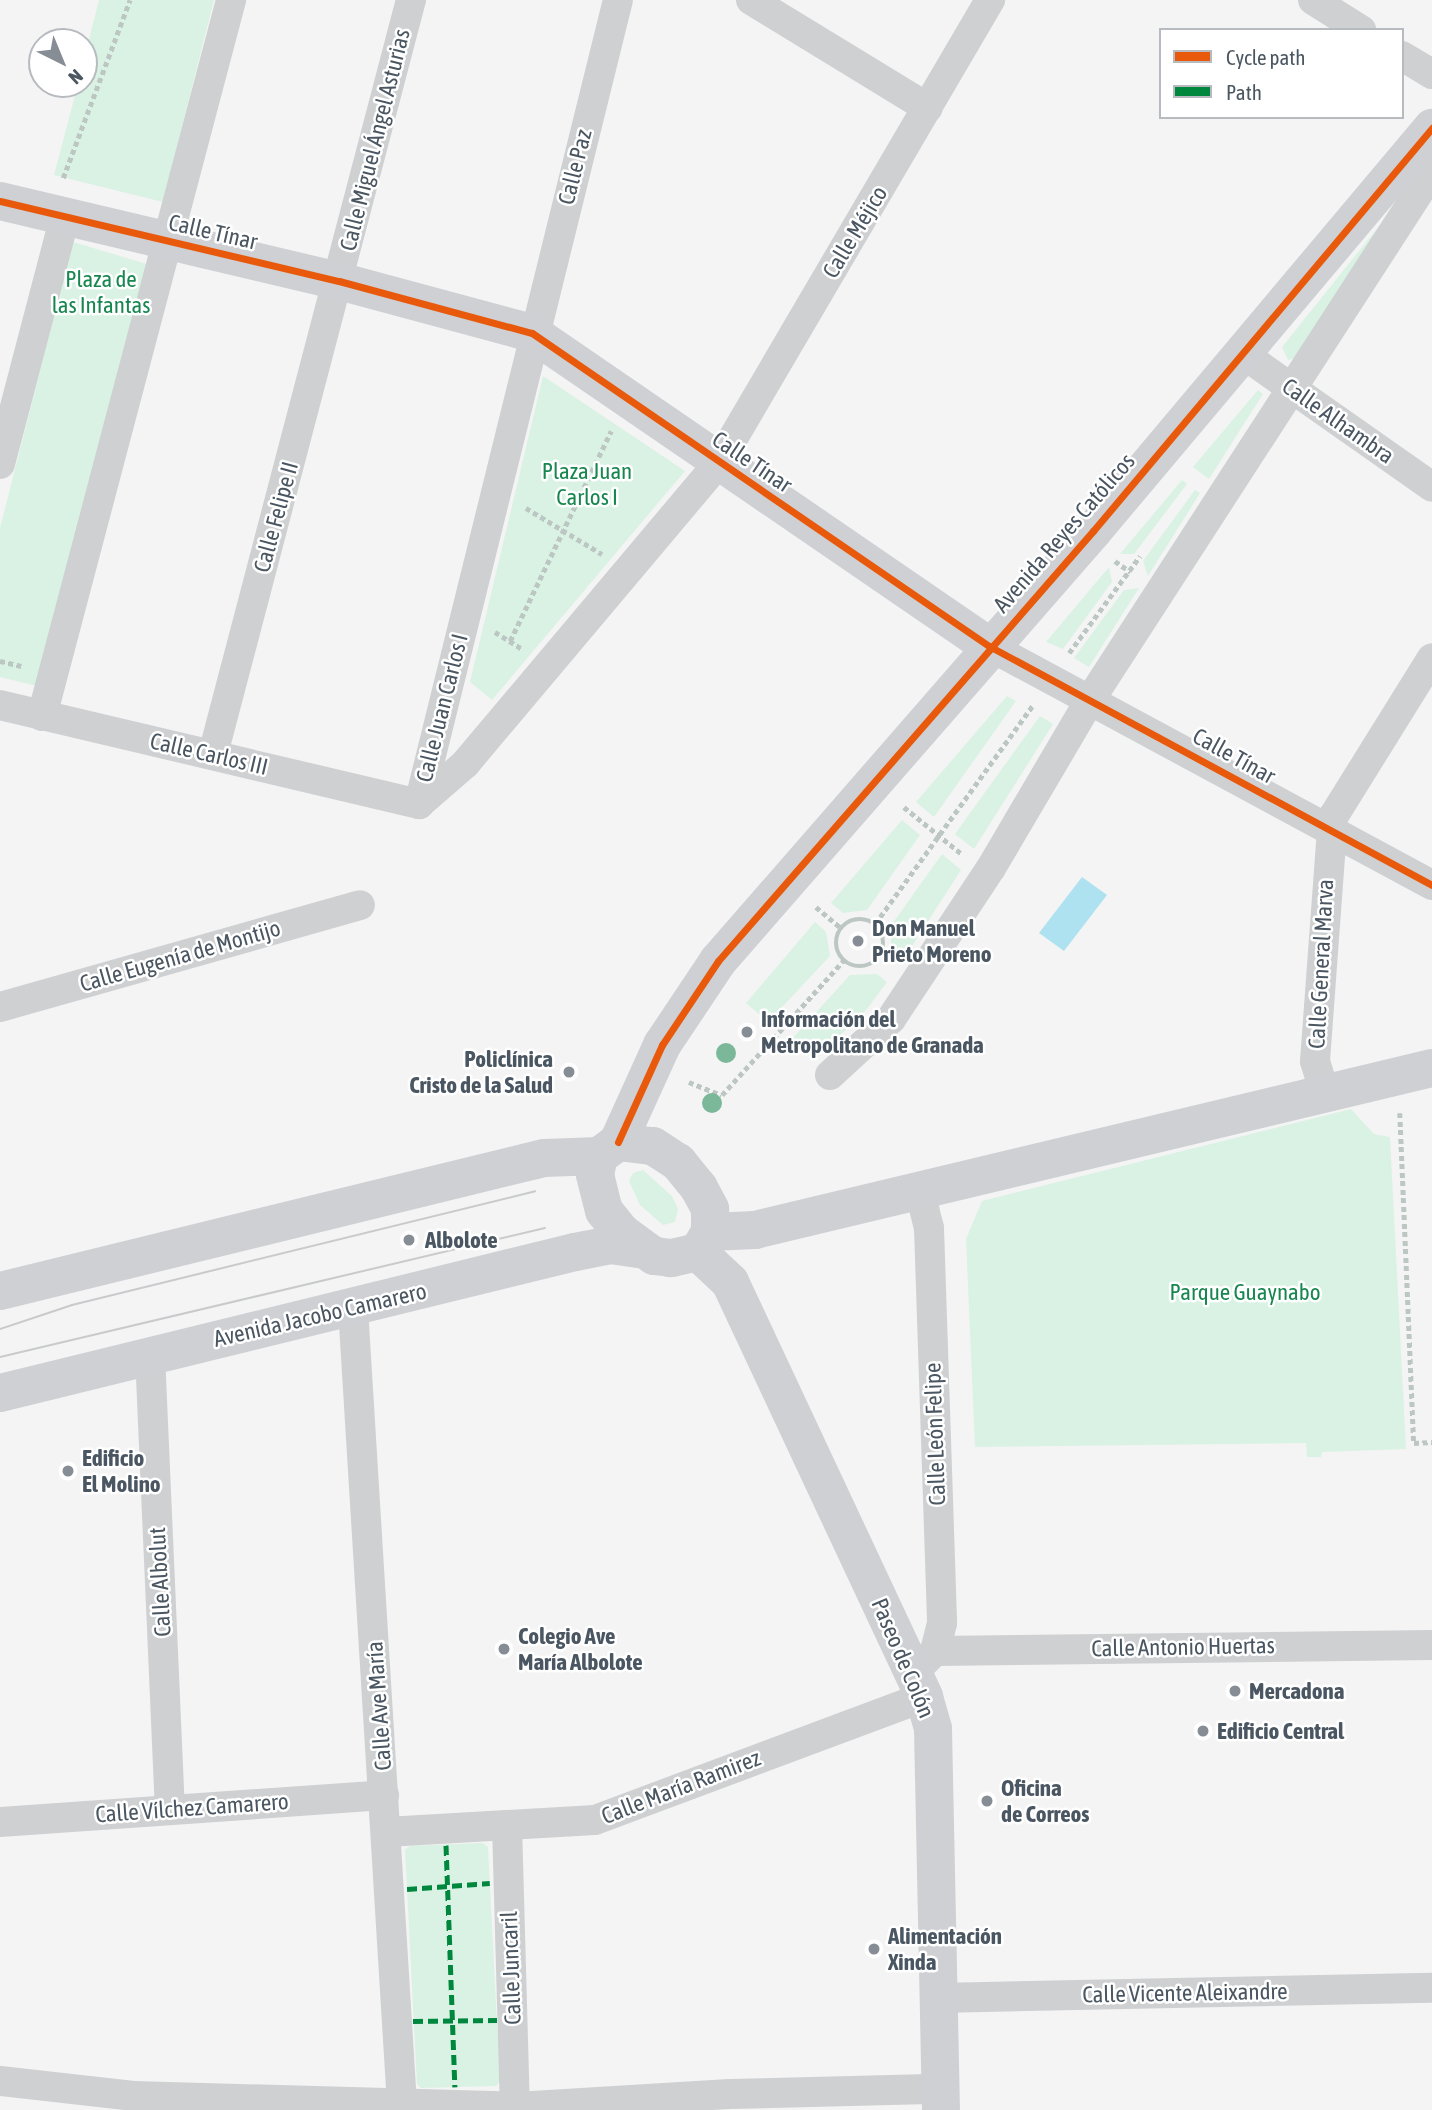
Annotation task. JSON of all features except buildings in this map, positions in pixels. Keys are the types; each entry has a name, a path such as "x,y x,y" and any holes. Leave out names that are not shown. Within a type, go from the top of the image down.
{"street":[{"path":"42,716 231,0"},
{"name":"Calle Miguel Ángel Asturias","path":"339,281 411,0"},
{"name":"Calle Paz","path":"532,333 618,0"},
{"path":"751,0 928,108"},
{"name":"Calle Méjico","path":"719,462 989,0"},
{"path":"1313,0 1358,28"},
{"path":"1404,57 1432,74"},
{"name":"Avenida Reyes Católicos","path":"624,1148 653,1068 687,1003 718,961 1243,354 1432,128"},
{"path":"830,1075 891,1019 991,868 1090,699 1432,172"},
{"name":"Calle Tínar","path":"0,201 63,201 169,242 339,281 532,333 989,646 1432,885"},
{"path":"0,464 4,434 63,201"},
{"name":"Calle Felipe II","path":"213,754 339,281"},
{"name":"Calle Juan Carlos I","path":"419,804 532,333"},
{"name":"Calle Alhambra","path":"1243,354 1432,488"},
{"name":"Calle Juan Carlos I","path":"419,804 465,764 719,462"},
{"name":"Calle General Marva","path":"1325,1094 1315,1061 1327,863 1334,833 1333,817 1432,658"},
{"name":"Calle Carlos III","path":"0,705 419,804"},
{"name":"Calle Eugenía de Montijo","path":"0,1007 360,905"},
{"path":"624,1148 595,1174 604,1211 640,1249 671,1258 704,1242 919,1188 1262,1112 1432,1068"},
{"path":"0,1291 544,1158 624,1148 678,1162 699,1188 710,1209 704,1242"},
{"name":"Calle León Felipe","path":"919,1188 929,1228 942,1623 924,1673"},
{"name":"Paseo de Colón","path":"704,1242 730,1282 924,1673 933,1729 940,2099"},
{"name":"Avenida Jacobo Camarero","path":"0,1392 150,1354 354,1308 575,1252 610,1245 640,1249"},
{"name":"Calle Ave María","path":"354,1308 402,2104"},
{"name":"Calle Albolut","path":"150,1354 170,1810"},
{"name":"Calle Antonio Huertas","path":"924,1673 1432,1645"},
{"name":"Calle María Ramirez","path":"386,1832 596,1820 924,1673"},
{"name":"Calle Vílchez Camarero","path":"0,1822 384,1795"},
{"name":"Calle Juncaril","path":"507,1825 515,2108"},
{"name":"Calle Vicente Aleixandre","path":"937,1998 1432,1987"},
{"path":"0,2081 133,2103 402,2104 515,2108 940,2099"}],"path":[{"path":"63,201 130,0"},
{"path":"510,641 615,424"},
{"path":"515,501 610,559"},
{"path":"1065,660 1144,551"},
{"path":"1108,556 1139,578"},
{"path":"484,625 530,654"},
{"path":"875,924 1033,704"},
{"path":"904,807 965,857"},
{"path":"816,907 841,928"},
{"path":"861,918 875,924 884,937 878,959 865,967 843,961 835,941 841,928 861,918"},
{"path":"689,1083 722,1094 843,961"},
{"path":"1400,1107 1414,1443 1432,1442"}],"green space":[{"path":"99,0 214,0 163,202 54,175 74,98 98,98 98,28 92,28"},
{"path":"1396,205 1297,358 1288,360 1282,347"},
{"name":"Plaza de las Infantas","path":"73,242 150,265 37,686 0,677 0,528"},
{"name":"Plaza Juan Carlos I","path":"543,376 685,471 492,700 470,682"},
{"path":"1258,390 1263,394 1209,479 1193,467"},
{"path":"1182,480 1187,484 1134,554 1120,554"},
{"path":"1195,490 1200,493 1148,576 1143,561"},
{"path":"1109,567 1112,582 1063,649 1046,642"},
{"path":"1139,588 1089,667 1074,658 1124,590"},
{"path":"1007,696 1016,701 934,817 916,802"},
{"path":"1040,716 1053,724 974,849 955,834"},
{"path":"902,820 920,835 867,910 843,913 831,903"},
{"path":"942,854 961,870 901,963 892,955 890,927"},
{"path":"815,922 826,932 830,956 768,1022 746,1003"},
{"path":"877,974 887,982 867,1009 815,1060 791,1040 850,975"},
{"name":"Parque Guaynabo","path":"1351,1109 1374,1134 1390,1137 1406,1449 1322,1452 1321,1457 1307,1457 1306,1443 975,1447 966,1239 982,1201"},
{"path":"643,1170 672,1196 678,1209 675,1222 663,1225 640,1205 629,1181 633,1173"},
{"path":"483,1843 488,1847 500,2082 496,2086 421,2088 417,2084 405,1850 410,1846"}],"water":[{"path":"1082,877 1107,895 1064,951 1039,933"}],"tram line":[{"path":"0,1329 72,1305 535,1191"},
{"path":"0,1357 545,1228"}],"marked path":[{"path":"446,1845 455,2087"},
{"path":"407,1889 490,1883"},
{"path":"413,2021 497,2020"}],"cycle path":[{"path":"618,1142 662,1045 718,961 1093,531 1432,128"},
{"path":"0,201 339,281 532,333 989,646 1432,885"}],"place":[{"name":"Don Manuel Prieto Moreno","path":"858,941"},
{"name":"Información del Metropolitano de Granada","path":"747,1032"},
{"name":"Policlínica Cristo de la Salud","path":"569,1072"},
{"name":"Albolote","path":"409,1240"},
{"name":"Edificio El Molino","path":"68,1471"},
{"name":"Colegio Ave María Albolote","path":"504,1649"},
{"name":"Mercadona","path":"1235,1691"},
{"name":"Edificio Central","path":"1203,1731"},
{"name":"Oficina de Correos","path":"987,1801"},
{"name":"Alimentación Xinda","path":"874,1949"}]}
